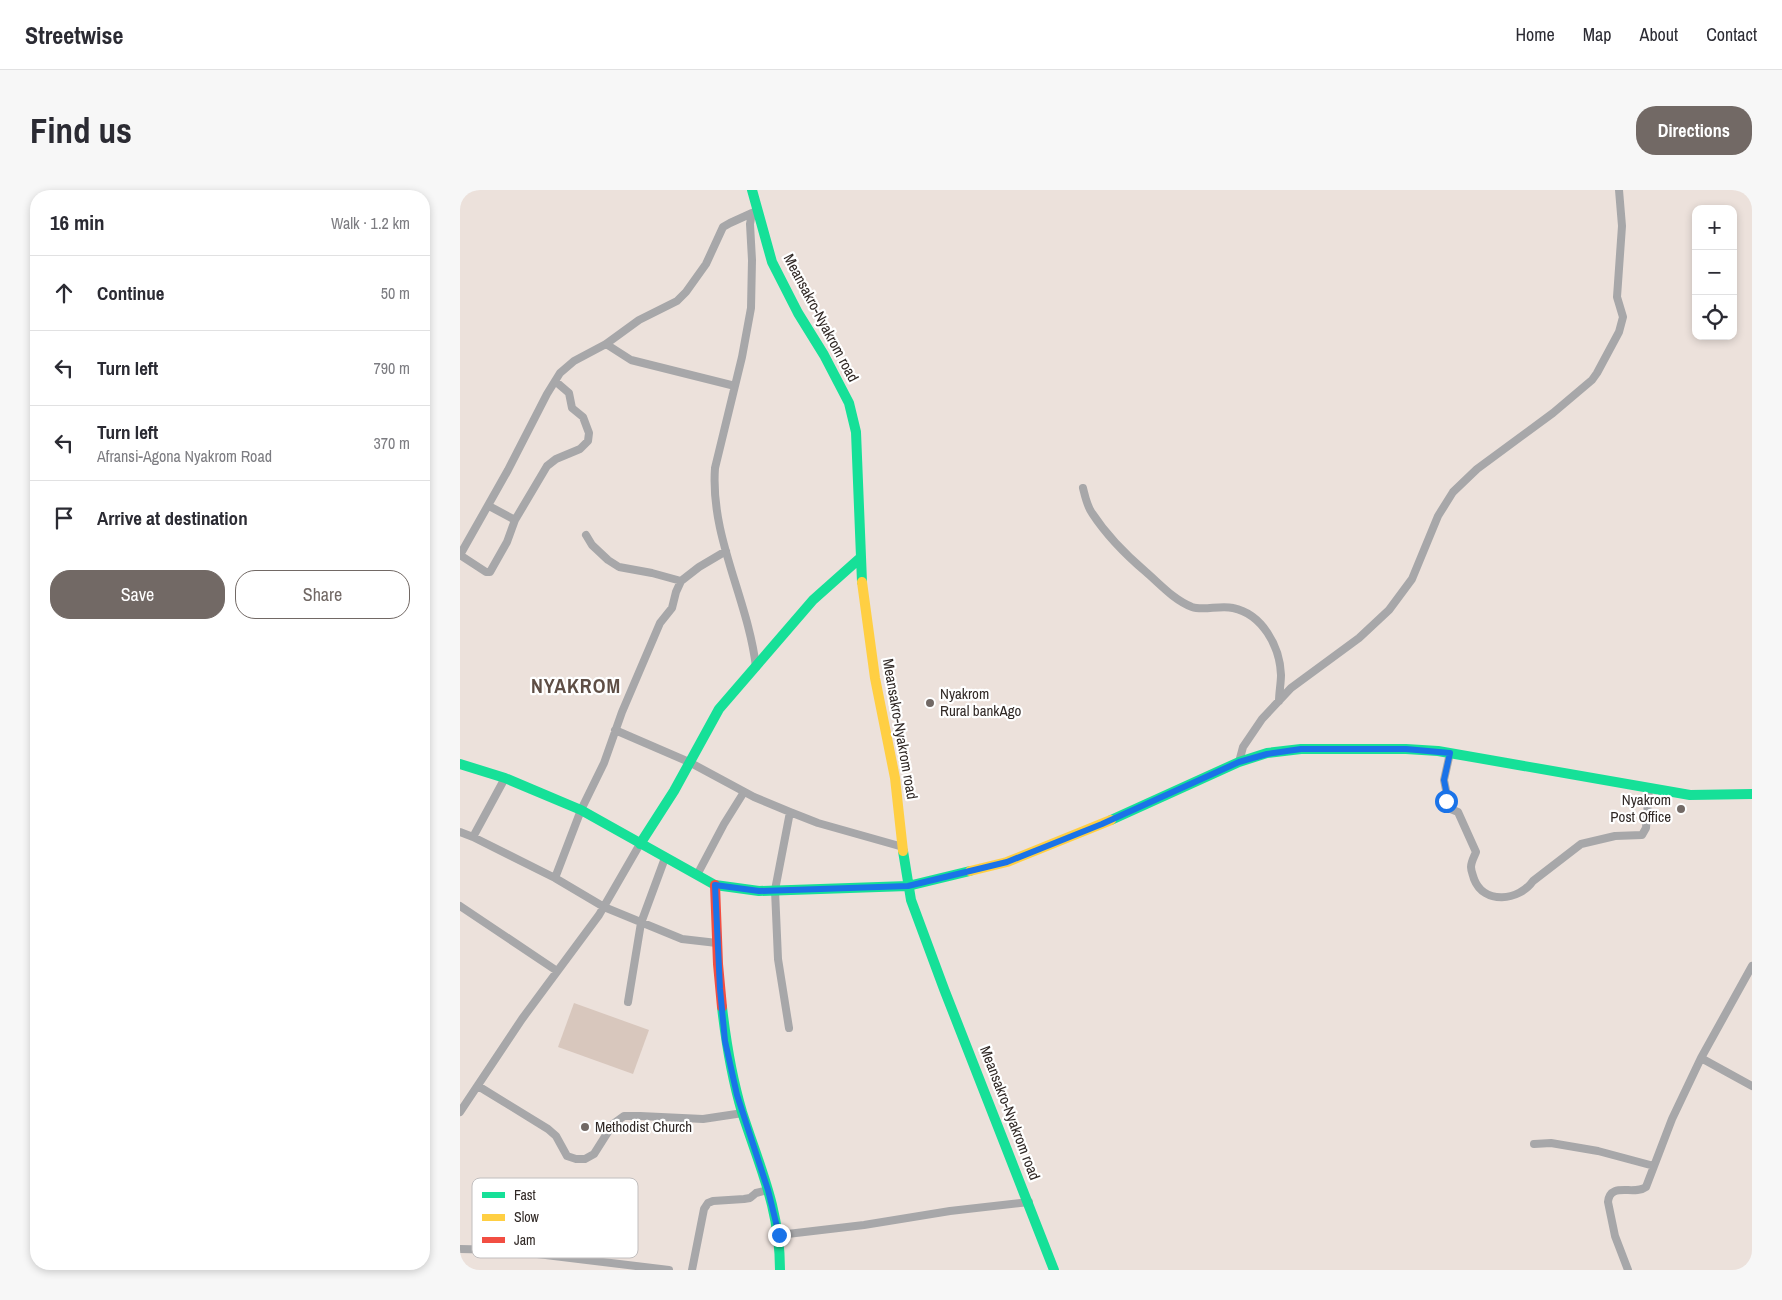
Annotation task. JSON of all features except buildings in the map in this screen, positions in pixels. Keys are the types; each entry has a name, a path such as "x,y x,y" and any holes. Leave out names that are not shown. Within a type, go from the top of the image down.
{"street":[{"name":"Meansakro-Nyakrom road","path":"752,190 755,212 772,262 798,313 824,355 849,403 856,440 859,559 871,652 895,778 908,886 936,966 1054,1270"},
{"path":"1239,762 1243,747 1262,719 1291,688 1359,638 1389,610 1412,579 1438,516 1453,492 1477,469 1553,413 1592,380 1619,332 1623,317 1617,297 1622,226 1619,190"},
{"path":"555,382 568,393 572,408 583,417 589,434 588,442 576,451 551,462 515,520 507,542 490,572 486,572 460,555 489,506 547,394 560,373 574,360 606,344 639,320 677,301 686,292 706,264 723,228 755,212"},
{"path":"755,212 750,224 752,260 751,308 735,386 714,468 713,485 715,505 754,648 756,667"},
{"path":"606,344 631,360 735,386"},
{"path":"1083,488 1092,513 1116,544 1171,594 1195,608 1216,606 1234,608 1249,613 1262,624 1278,654 1281,674 1279,701"},
{"path":"489,506 515,520"},
{"path":"586,535 592,545 608,560 619,567 652,572 681,582"},
{"path":"555,878 581,810 604,762 615,730 660,623 672,608 681,582 726,551"},
{"path":"460,1112 522,1019 604,907 640,844 674,791 719,709 813,600 859,559"},
{"path":"615,730 689,762 744,792 790,812 818,823 903,847"},
{"path":"460,764 505,778 581,810 715,885 759,891 908,886 1007,862 1102,824 1239,762 1267,754 1301,749 1406,749 1450,753 1690,795 1752,794"},
{"path":"1450,753 1444,780 1447,795 1446,805 1448,808 1458,812 1476,852 1470,868 1477,885 1481,890 1498,897 1509,897 1527,889 1533,881 1581,844 1615,836 1642,835 1646,828 1649,788"},
{"path":"473,837 505,778"},
{"path":"697,875 724,824 744,792"},
{"path":"789,1028 778,959 775,890 790,812"},
{"path":"460,832 555,878 604,907 682,939 717,944"},
{"path":"628,1002 642,923 665,858"},
{"path":"715,885 717,944 725,1041 737,1095 768,1190 779,1235 780,1270"},
{"path":"460,906 557,971"},
{"path":"1628,1270 1615,1236 1608,1196 1617,1190 1642,1190 1646,1187 1672,1119 1701,1058 1749,977 1752,966"},
{"path":"1701,1058 1752,1086"},
{"path":"478,1086 548,1128 556,1136 567,1156 576,1159 594,1154 614,1124 624,1116 703,1119 743,1113"},
{"path":"1534,1144 1551,1143 1598,1151 1654,1166"},
{"path":"692,1270 704,1209 708,1203 750,1198 756,1193 768,1190"},
{"path":"779,1235 1028,1202"},
{"path":"570,1258 669,1270"}],"shaded area":[{"path":"574,1003 649,1030 633,1074 558,1047"}],"traffic: fast":[{"path":"752,190 772,262 798,313 824,355 849,403 856,432 862,582"},
{"path":"640,844 674,791 719,709 813,600 859,559"},
{"path":"1111,820 1239,762 1267,753 1301,749 1406,749 1438,751 1690,795 1752,794"},
{"path":"460,764 505,778 581,810 715,885 759,891 908,886 970,871"},
{"path":"903,851 911,900 1054,1270"},
{"path":"722,1007 738,1099 773,1208 777,1227 780,1270"}],"traffic: slow":[{"path":"862,582 875,678 895,778 903,851"},
{"path":"970,871 1007,862 1111,820"}],"traffic: jam":[{"path":"715,885 718,964 722,1007"}],"place":[{"name":"Nyakrom Rural bankAgo","path":"930,703"},
{"name":"Nyakrom Post Office","path":"1681,809"},
{"name":"Methodist Church","path":"585,1127"}],"district":[{"name":"NYAKROM","path":"576,686"}],"route":[{"path":"779,1235 768,1190 737,1095 725,1041 720,989 715,885 759,891 854,889 908,886 967,873 1007,862 1050,846 1239,762 1267,754 1301,749 1406,749 1450,753 1444,780 1447,795 1446,801"}]}
